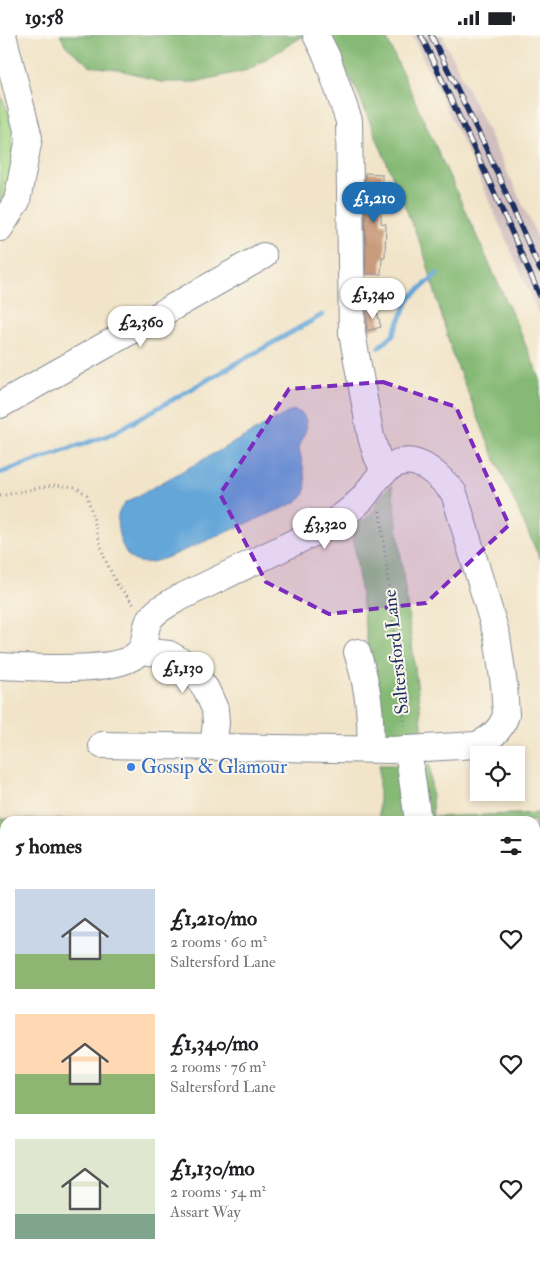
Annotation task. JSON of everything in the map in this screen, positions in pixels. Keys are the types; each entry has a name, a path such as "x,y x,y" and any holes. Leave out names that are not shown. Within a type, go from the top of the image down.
{"street":[{"path":"0,228 17,201 29,138 3,35"},
{"path":"316,35 327,57 349,121 352,333 371,437 377,456 379,477"},
{"path":"0,405 263,256"},
{"path":"0,666 104,667 133,658 140,651 146,635 148,622 158,610 176,599 326,527 346,515 364,497 379,477 396,463 408,461 427,467 441,478 454,493 497,636 506,715 499,730 493,736 476,745 408,749 102,745"},
{"path":"140,651 169,654 188,665 206,689 215,709 214,747"},
{"path":"357,652 369,695 371,717 370,749"},
{"path":"408,749 417,816"}],"path":[{"name":"Saltersford Lane","path":"379,477 379,501 408,749"},
{"path":"0,497 53,485 76,487 87,495 104,557 117,584 148,622"}],"highlighted area":[{"path":"383,382 456,407 509,525 426,603 329,614 266,582 220,494 289,389"}],"shaded area":[{"path":"412,35 442,35 529,218 540,243 540,317 475,169"}],"green space":[{"path":"60,35 305,35 248,70 195,82 160,82 122,70 90,66 66,46"},
{"path":"327,35 385,35 540,379 540,559 493,454 453,356 424,253 358,93"},
{"path":"0,94 8,112 12,129 13,156 8,188 0,204"},
{"path":"392,485 423,732 380,737 352,528 374,510 380,496"},
{"path":"379,765 430,765 433,816 379,816"},
{"path":"540,813 540,816 460,816"}],"water":[{"path":"293,410 302,413 307,426 299,448 306,481 305,494 295,503 166,558 147,563 136,561 127,554 121,542 117,521 120,509 125,503"}],"building":[{"path":"365,173 382,174 381,223 386,224 385,257 382,257 381,274 366,274"},
{"path":"376,308 381,327 367,331 367,311"}],"waterway":[{"path":"379,347 393,335 409,299 437,274"},
{"path":"0,473 112,434 322,315"}],"railway":[{"path":"421,35 540,296"},
{"path":"431,35 486,148 540,270"}],"place":[{"name":"Gossip & Glamour","path":"131,767"}]}
